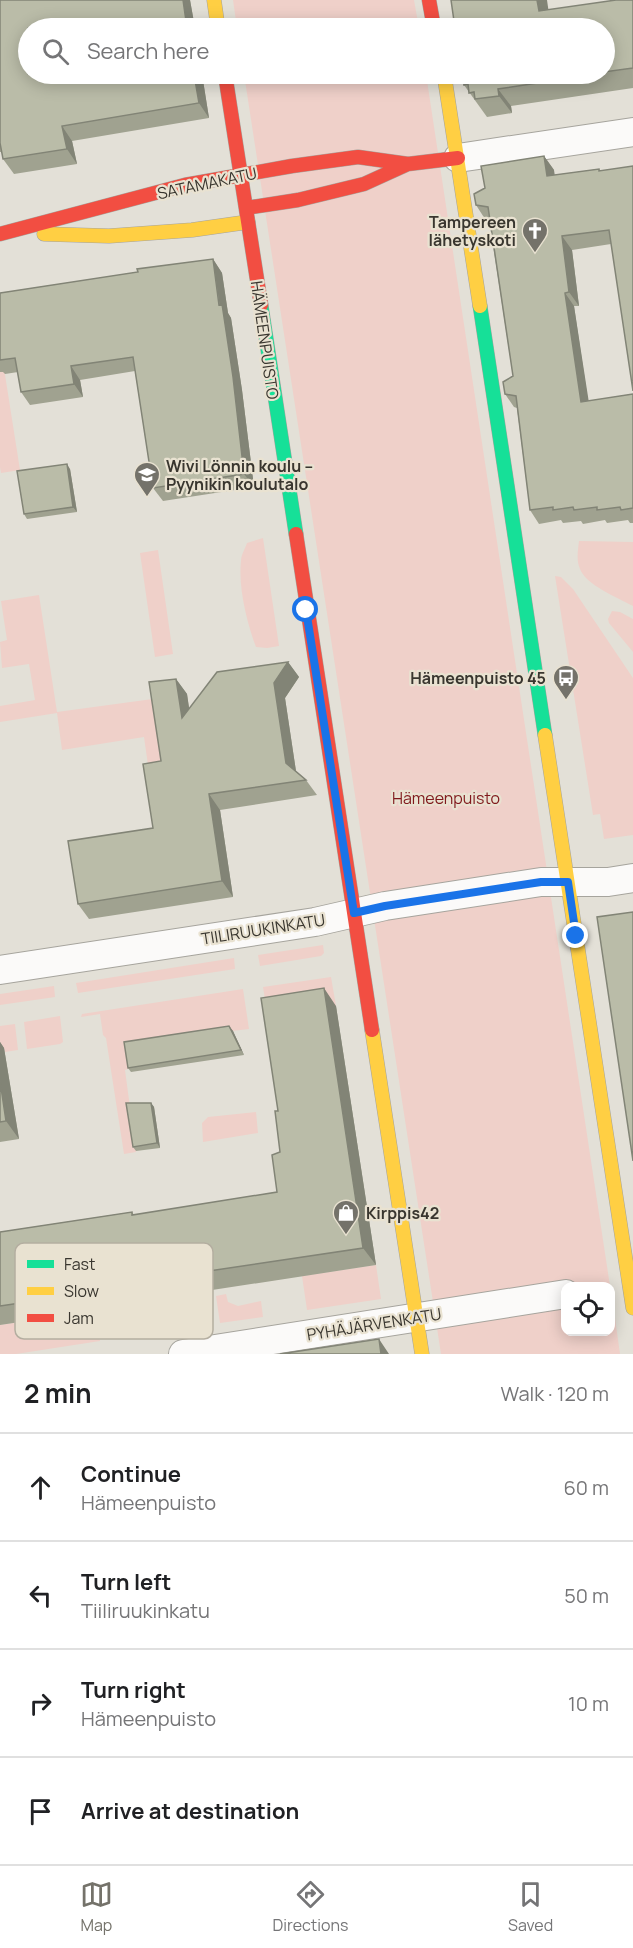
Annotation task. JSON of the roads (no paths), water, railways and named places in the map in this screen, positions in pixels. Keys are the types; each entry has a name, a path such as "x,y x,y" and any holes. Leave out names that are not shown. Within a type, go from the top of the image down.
{"main road":[{"path":"214,0 217,18"},
{"path":"429,0 432,18"},
{"name":"HÄMEENPUISTO","path":"227,84 422,1354"},
{"path":"446,84 568,882 626,1290"},
{"name":"SATAMAKATU","path":"4,233 185,185 292,166 358,157 408,164 458,158"},
{"name":"SATAMAKATU","path":"4,233 109,236 192,230 364,184 408,164"}],"street":[{"name":"SATAMAKATU","path":"458,158 633,132"},
{"name":"TIILIRUUKINKATU","path":"0,970 315,921 385,906 541,882 608,882 633,878"},
{"name":"PYHÄJÄRVENKATU","path":"183,1354 561,1295"}],"place":[{"name":"Tampereen lähetyskoti","path":"535,254"},
{"name":"Wivi Lönnin koulu – Pyynikin koulutalo","path":"147,498"},
{"name":"Hämeenpuisto 45","path":"566,701"},
{"name":"Kirppis42","path":"346,1236"}],"park label":[{"name":"Hämeenpuisto","path":"446,798"}]}
